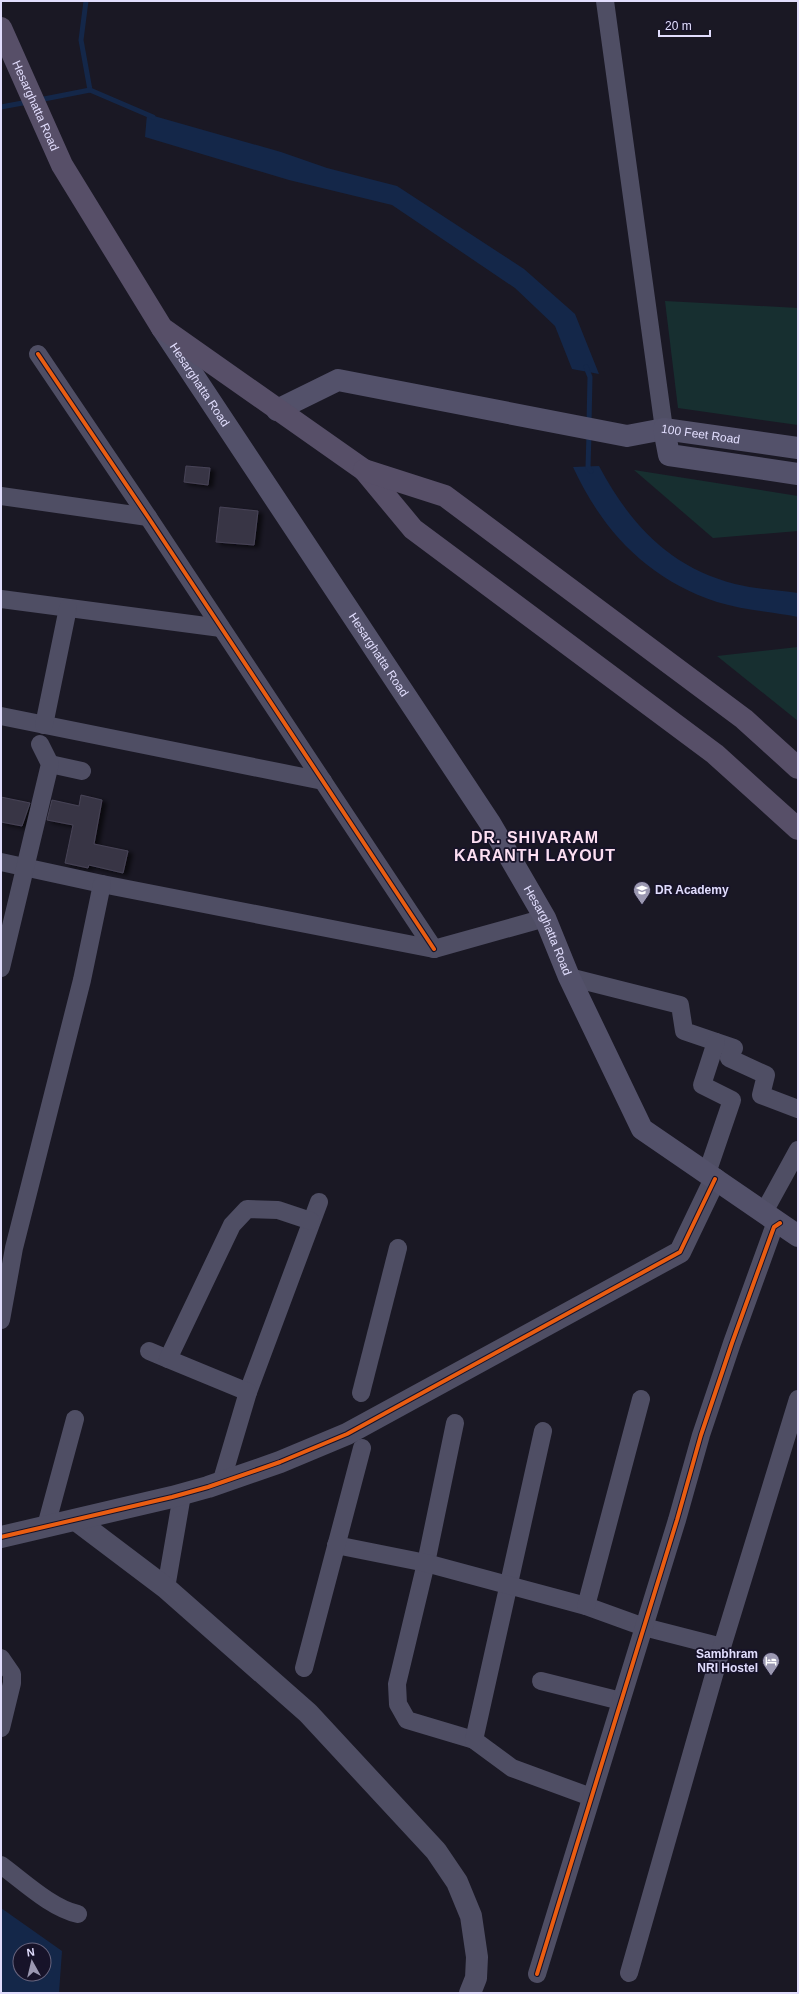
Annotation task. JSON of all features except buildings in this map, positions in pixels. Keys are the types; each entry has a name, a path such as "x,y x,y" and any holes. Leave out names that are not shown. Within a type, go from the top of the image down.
{"main road":[{"name":"Hesarghatta Road","path":"1,28 62,166 162,328 490,823 545,918 569,977 642,1129 798,1236"},
{"path":"162,328 364,470 413,529 715,754 798,829"},
{"path":"277,410 338,380 628,436 664,429"},
{"name":"100 Feet Road","path":"798,448 664,429 669,455 798,474"},
{"path":"364,470 445,496 744,719 798,768"}],"street":[{"path":"605,1 664,429"},
{"path":"38,354 148,517 434,949"},
{"path":"1,496 148,517"},
{"path":"1,599 221,628"},
{"path":"44,725 68,608"},
{"path":"1,716 323,781"},
{"path":"1,968 50,764 40,744"},
{"path":"50,764 82,771"},
{"path":"1,862 102,884 434,949 545,918"},
{"path":"1,1320 7,1246 82,980 102,884"},
{"path":"569,977 680,1005 684,1031 734,1048 729,1058 766,1075 761,1095 798,1109"},
{"path":"1,1537 182,1494 221,1483 280,1462 346,1434 680,1252 711,1176 732,1100 702,1085 716,1042"},
{"path":"537,1974 644,1627 701,1435 774,1226 772,1218 798,1150"},
{"path":"221,1483 248,1392 319,1202"},
{"path":"168,1359 232,1226 247,1209 278,1210 311,1221"},
{"path":"361,1393 398,1248"},
{"path":"149,1351 248,1392"},
{"path":"586,1606 641,1399"},
{"path":"629,1973 722,1647 798,1399"},
{"path":"46,1526 75,1419"},
{"path":"455,1423 426,1563 397,1684 398,1704 407,1720 474,1740 512,1768 591,1797"},
{"path":"474,1740 543,1431"},
{"path":"304,1668 362,1448"},
{"path":"166,1588 182,1494"},
{"path":"76,1520 166,1588 308,1713 436,1851 448,1866 465,1899 475,1936 477,1957 476,1978 470,1993"},
{"path":"336,1545 426,1563 586,1606 644,1627 722,1647"},
{"path":"1,1658 12,1674 11,1689 1,1728"},
{"path":"541,1681 621,1701"},
{"path":"1,1865 55,1905 66,1911 78,1914"}],"green space":[{"path":"665,301 798,308 798,425 678,408"},
{"path":"634,470 798,496 798,531 713,538"},
{"path":"798,647 798,721 717,656"}],"water":[{"path":"147,114 281,152 327,168 397,186 524,269 575,314 599,374 572,369 555,326 515,288 392,205 289,180 145,137"},
{"path":"599,466 624,507 654,540 671,554 690,567 735,584 798,593 798,617 747,609 717,602 692,592 649,566 630,550 598,512 573,467"},
{"path":"1,1908 49,1942 12,1942 12,1982 52,1982 52,1944 62,1951 59,1993 1,1993"}],"waterway":[{"path":"86,1 81,40 90,90"},
{"path":"39,100 90,90 153,117"},
{"path":"1,107 28,102"},
{"path":"586,367 590,377 589,424"},
{"path":"589,434 588,467 591,471"}],"cycle path":[{"path":"38,354 148,517 434,949"},
{"path":"1,1537 172,1497 208,1487 280,1462 347,1434 680,1252 715,1179"},
{"path":"537,1974 677,1520 701,1435 732,1343 774,1227 780,1223"}],"place":[{"name":"DR Academy","path":"642,905"},
{"name":"Sambhram NRI Hostel","path":"771,1676"}],"district":[{"name":"DR. SHIVARAM KARANTH LAYOUT","path":"535,846"}]}
